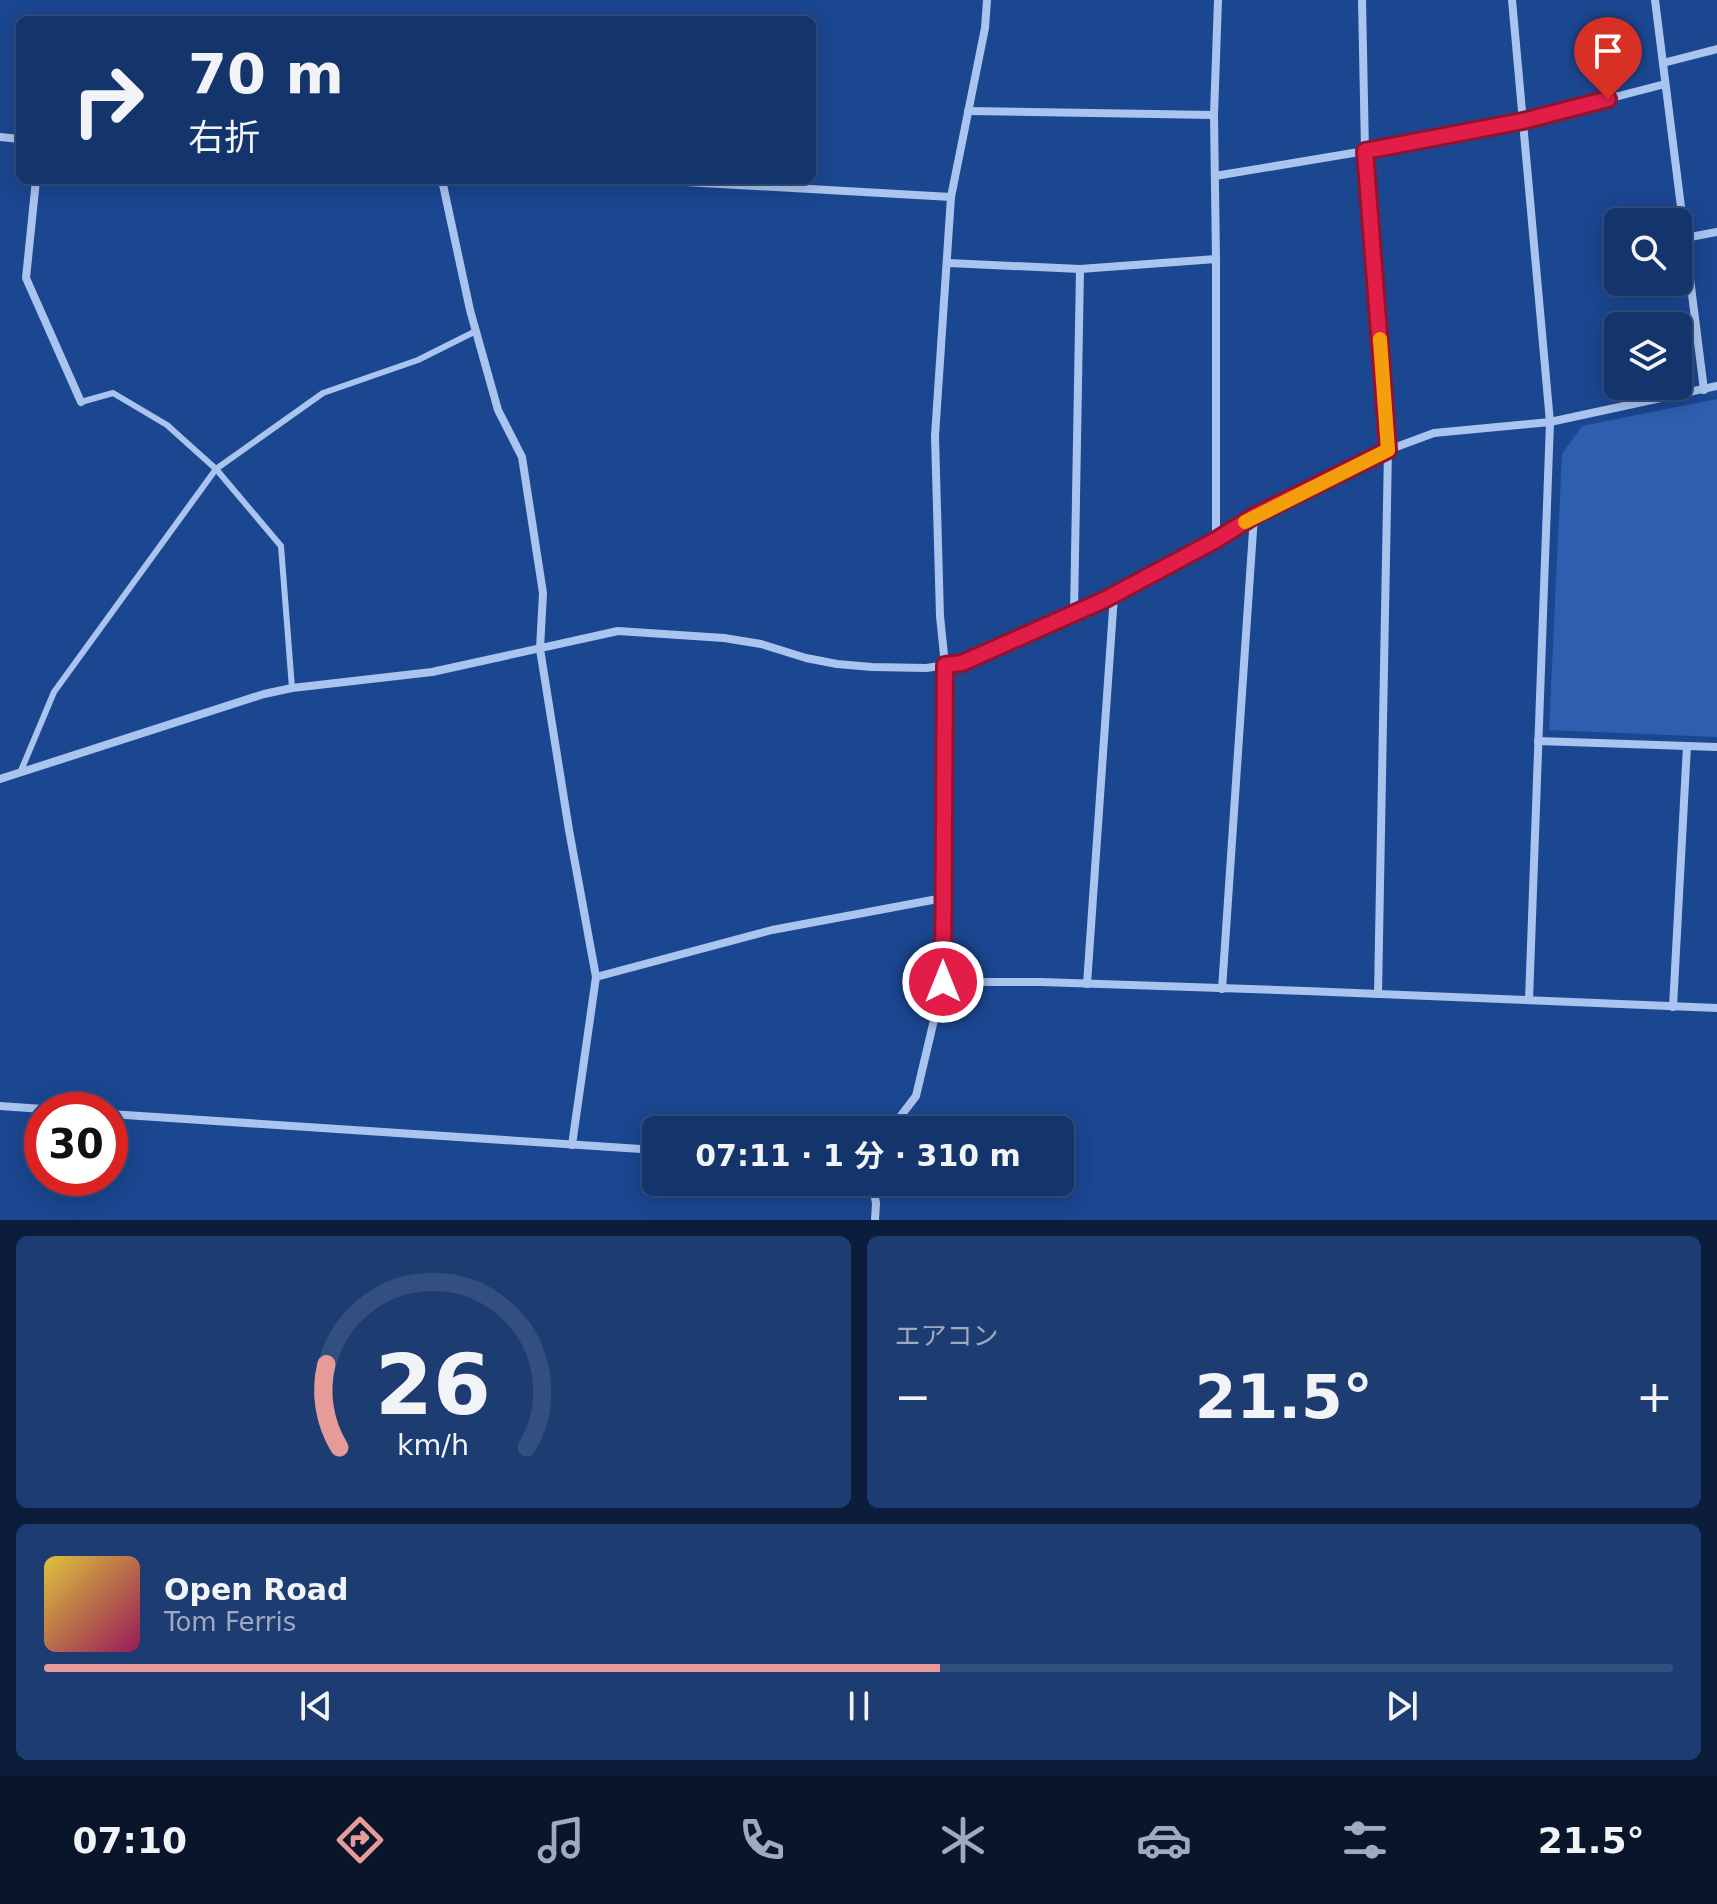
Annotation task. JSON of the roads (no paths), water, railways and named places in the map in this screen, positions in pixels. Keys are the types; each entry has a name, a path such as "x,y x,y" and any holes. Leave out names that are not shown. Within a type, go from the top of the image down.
{"street":[{"path":"901,1116 916,1096 943,982 945,665 940,616 935,436 951,197 985,28 987,0"},
{"path":"1216,540 1214,115 1218,0"},
{"path":"1362,0 1365,151 1388,450 1378,994"},
{"path":"1512,0 1550,422 1529,1000"},
{"path":"1655,0 1681,208"},
{"path":"1663,63 1717,49"},
{"path":"1215,176 1523,121 1665,84"},
{"path":"968,111 1214,115"},
{"path":"36,184 26,278 81,402"},
{"path":"443,184 470,310 498,410 522,457 543,593 540,649 596,977 572,1145"},
{"path":"720,184 951,197"},
{"path":"1692,237 1717,232"},
{"path":"948,263 1080,269 1216,259"},
{"path":"1074,613 1080,269"},
{"path":"1692,294 1704,390"},
{"path":"0,779 264,694 432,672 618,631 724,638 761,644 837,664 926,668 962,663 1114,595 1254,516 1388,450 1434,433 1550,422 1717,386"},
{"path":"1222,989 1254,516"},
{"path":"1087,984 1114,595"},
{"path":"1538,741 1717,747"},
{"path":"1673,1007 1687,746"},
{"path":"596,977 772,930 943,898"},
{"path":"943,982 1087,984 1717,1008"},
{"path":"0,1106 24,1108"},
{"path":"128,1115 642,1149"},
{"path":"875,1196 875,1220"}],"lane":[{"path":"20,773 54,692 216,469 323,393 418,360 476,331"},
{"path":"81,402 113,393 167,425 216,469 281,546 292,688"}]}
